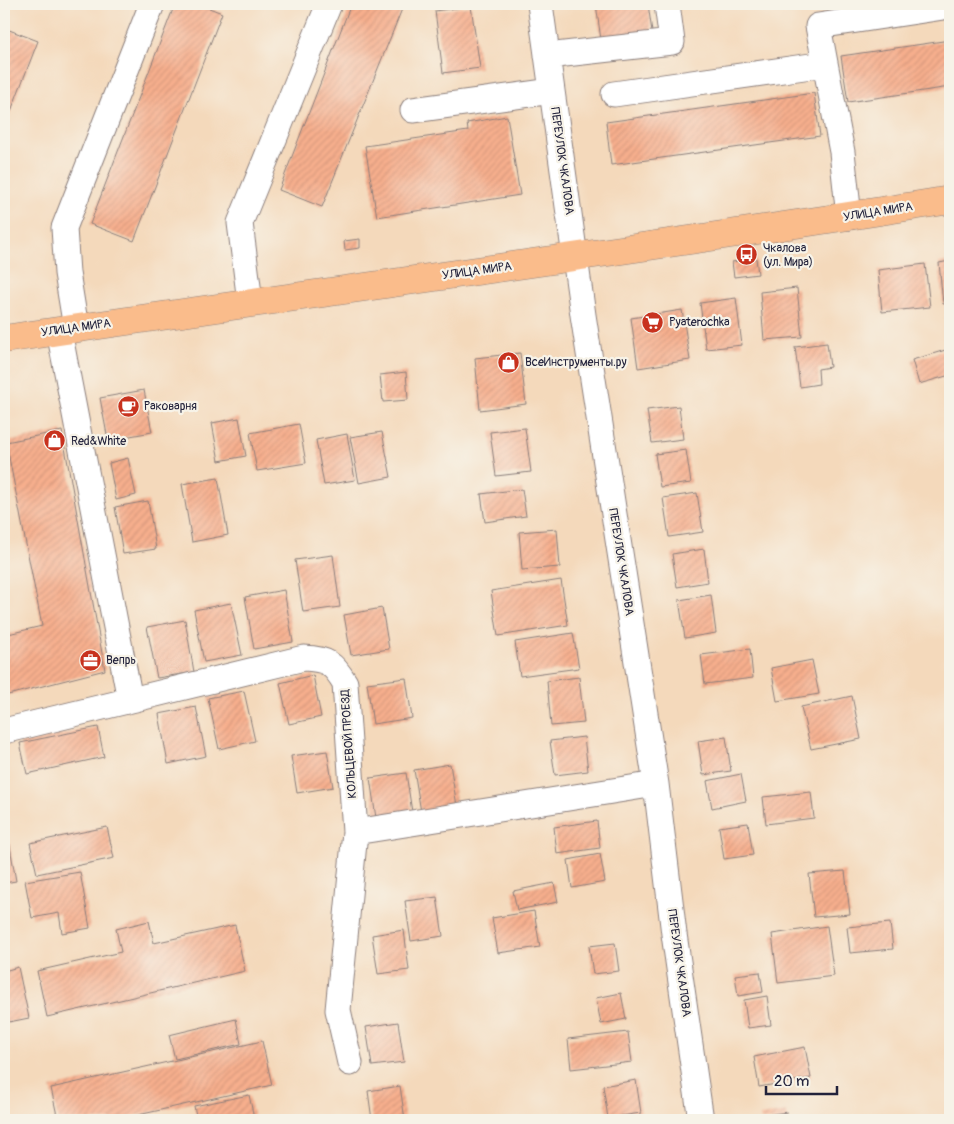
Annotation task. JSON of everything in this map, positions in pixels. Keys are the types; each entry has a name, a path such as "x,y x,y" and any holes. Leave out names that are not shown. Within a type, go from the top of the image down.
{"main road":[{"name":"УЛИЦА МИРА","path":"4,339 250,302 850,217 950,200"}],"street":[{"path":"130,700 67,329 67,273 64,228 152,4"},
{"path":"250,302 240,223 329,4"},
{"name":"ПЕРЕУЛОК ЧКАЛОВА","path":"540,4 610,489 656,784 674,934 701,1120"},
{"path":"547,56 672,42 667,4"},
{"path":"850,217 842,152 818,26 950,6"},
{"path":"614,94 825,64"},
{"path":"412,110 552,91"},
{"name":"КОЛЬЦЕВОЙ ПРОЕЗД","path":"4,731 304,658 322,659 337,670 345,683 355,832 338,1010 350,1063"},
{"path":"355,832 656,784"}],"building":[{"path":"175,4 199,4 222,13 134,241 90,224"},
{"path":"351,4 404,4 322,207 279,190"},
{"path":"596,4 648,4 652,32 601,40"},
{"path":"471,6 480,68 443,73 435,11"},
{"path":"4,28 38,41 4,129"},
{"path":"950,40 950,87 848,102 841,56"},
{"path":"814,93 820,136 611,165 606,122"},
{"path":"507,116 520,195 377,217 365,146 468,131 467,123"},
{"path":"360,239 360,248 345,250 344,241"},
{"path":"756,258 758,274 734,277 732,262"},
{"path":"950,261 950,303 943,304 939,263"},
{"path":"925,264 930,307 882,312 878,270"},
{"path":"797,288 802,337 764,340 760,292"},
{"path":"736,298 742,345 706,349 700,303"},
{"path":"682,310 690,360 638,368 631,318"},
{"path":"827,343 830,367 818,369 819,384 800,387 795,347"},
{"path":"949,349 950,375 919,384 912,360"},
{"path":"520,353 526,404 480,410 475,358"},
{"path":"406,372 408,400 383,402 380,375"},
{"path":"144,390 152,432 108,440 100,398"},
{"path":"679,406 683,439 652,443 647,410"},
{"path":"239,418 246,456 219,461 212,423"},
{"path":"299,424 306,463 257,471 250,433"},
{"path":"525,428 531,472 496,476 490,432"},
{"path":"62,431 105,670 4,696 4,635 42,626 6,442"},
{"path":"382,432 391,477 359,483 350,437"},
{"path":"347,434 355,480 324,485 316,440"},
{"path":"686,450 691,483 660,487 655,454"},
{"path":"128,458 136,495 116,500 109,463"},
{"path":"218,478 228,535 192,542 182,484"},
{"path":"522,489 526,516 485,522 481,494"},
{"path":"697,493 703,532 669,537 663,498"},
{"path":"148,501 156,549 123,554 115,507"},
{"path":"557,529 560,567 522,570 519,532"},
{"path":"704,549 708,582 677,587 672,554"},
{"path":"333,555 340,607 303,612 295,560"},
{"path":"561,580 568,625 498,636 491,591"},
{"path":"284,590 293,642 254,649 245,597"},
{"path":"711,595 716,633 685,638 679,600"},
{"path":"231,603 242,655 204,662 194,610"},
{"path":"382,608 389,649 351,655 344,615"},
{"path":"185,620 194,672 157,678 147,627"},
{"path":"573,633 579,668 520,676 515,642"},
{"path":"750,649 753,678 705,684 701,655"},
{"path":"812,660 819,694 777,701 771,668"},
{"path":"313,675 321,717 289,724 280,683"},
{"path":"579,677 584,723 551,726 547,681"},
{"path":"406,678 412,718 373,724 367,683"},
{"path":"244,691 255,741 219,749 208,698"},
{"path":"852,696 861,739 811,749 801,707"},
{"path":"196,707 206,756 168,764 159,714"},
{"path":"98,727 104,757 27,774 20,743"},
{"path":"584,737 588,771 555,775 550,741"},
{"path":"726,737 731,771 703,775 698,741"},
{"path":"327,751 333,787 297,793 291,756"},
{"path":"450,764 457,806 421,812 414,770"},
{"path":"406,773 412,812 376,818 370,778"},
{"path":"741,774 746,801 712,808 707,781"},
{"path":"811,792 814,818 766,824 763,797"},
{"path":"597,821 600,848 557,854 554,827"},
{"path":"748,823 753,855 724,859 719,827"},
{"path":"107,827 114,858 37,874 30,843"},
{"path":"9,841 16,881 4,883 4,842"},
{"path":"600,854 605,882 572,888 568,860"},
{"path":"845,871 850,914 814,917 809,874"},
{"path":"80,872 90,928 62,933 59,913 32,918 25,881"},
{"path":"554,883 558,902 517,910 513,891"},
{"path":"437,897 443,936 411,941 405,901"},
{"path":"534,911 540,947 498,953 492,918"},
{"path":"149,921 154,943 235,925 245,971 47,1017 37,971 121,952 116,929"},
{"path":"890,923 893,949 850,953 847,927"},
{"path":"827,926 834,976 778,983 772,934"},
{"path":"404,930 409,970 378,974 372,935"},
{"path":"615,943 619,971 593,974 589,946"},
{"path":"18,967 29,1018 4,1023 4,971"},
{"path":"760,972 763,992 738,996 735,975"},
{"path":"621,993 626,1019 601,1024 596,998"},
{"path":"767,996 771,1025 748,1028 744,1000"},
{"path":"236,1019 241,1044 175,1059 169,1035"},
{"path":"398,1022 404,1062 372,1066 366,1027"},
{"path":"628,1032 632,1062 571,1069 568,1039"},
{"path":"262,1041 272,1085 116,1120 58,1120 51,1088"},
{"path":"805,1047 811,1078 759,1087 754,1057"},
{"path":"636,1080 641,1113 608,1118 603,1086"},
{"path":"400,1086 405,1120 372,1120 368,1091"},
{"path":"249,1095 254,1118 244,1120 197,1120 194,1106"},
{"path":"787,1112 788,1120 761,1120 760,1116"}],"place":[{"name":"Чкалова (ул. Мира)","path":"747,255"},
{"name":"Pyaterochka","path":"653,322"},
{"name":"ВсеИнструменты.ру","path":"509,362"},
{"name":"Раковарня","path":"128,406"},
{"name":"Red&White","path":"55,441"},
{"name":"Вепрь","path":"90,660"}]}
